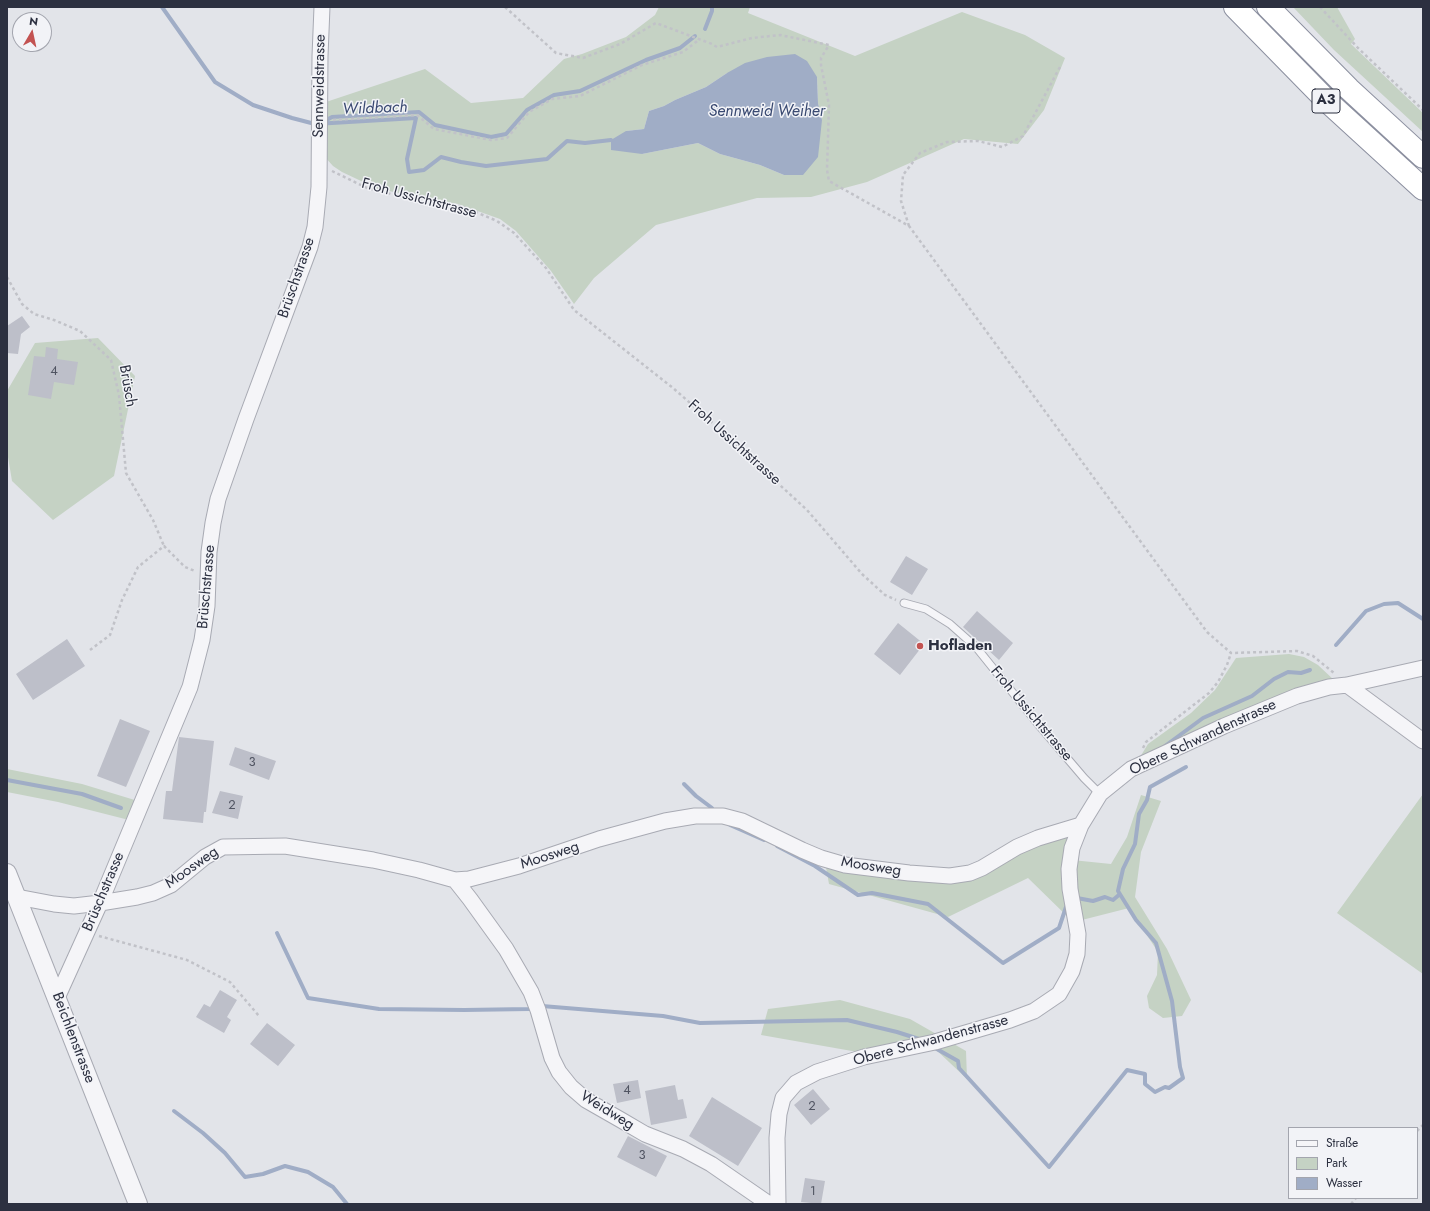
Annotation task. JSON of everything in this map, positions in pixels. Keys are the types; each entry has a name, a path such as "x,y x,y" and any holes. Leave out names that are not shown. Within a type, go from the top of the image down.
{"highway":[{"name":"A3","path":"1235,7 1329,104 1423,189"},
{"name":"A3","path":"1268,7 1349,89 1423,157"}],"street":[{"name":"Sennweidstrasse","path":"320,165 323,122 322,7"},
{"name":"Brüschstrasse","path":"57,998 100,904 190,687 202,640 207,606 213,523 218,499 243,426 310,247 318,209 320,165"},
{"name":"Obere Schwandenstrasse","path":"778,1204 777,1138 779,1114 783,1098 796,1083 817,1072 864,1058 935,1042 1010,1020 1034,1011 1059,994 1072,971 1077,954 1078,934 1070,889 1069,868 1072,848 1081,825 1100,794 1131,769 1224,726 1296,696 1329,687 1348,685 1423,668"},
{"path":"1348,685 1423,741"},
{"name":"Moosweg","path":"17,897 74,906 100,904 153,893 172,885 205,857 223,847 285,846 324,851 381,861 455,880 469,879 486,876 519,866 599,839 665,821 695,816 723,816 742,821 821,858 845,864 908,873 950,876 970,873 982,868 1017,846 1081,825"},
{"name":"Beichlenstrasse","path":"7,873 138,1204"},
{"name":"Weidweg","path":"455,880 470,898 506,949 531,992 538,1010 552,1058 559,1072 571,1087 586,1100 646,1134 683,1149 711,1164 769,1204"}],"lane":[{"name":"Froh Ussichtstrasse","path":"904,603 926,609 950,624 976,647 1043,730 1084,778 1100,794"}],"path":[{"path":"505,7 556,53 583,58 620,44 656,24 700,39 717,47 752,38 780,35 829,45 821,58 829,105 827,170 829,181 909,226"},
{"path":"1320,7 1358,48 1423,110"},
{"path":"323,122 417,115 434,129 491,140 508,138 529,112 552,99 580,96 642,65 683,52 700,39"},
{"path":"1061,64 1023,136 1002,147 978,141 947,142 920,153 903,175 901,201 909,226 1207,632 1231,653 1297,651 1313,656 1348,685"},
{"name":"Froh Ussichtstrasse","path":"320,165 367,188 399,196 432,200 464,207 497,221 514,233 546,268 574,310 673,388 705,416 802,505 872,584 886,595 904,603"},
{"name":"Brüsch","path":"7,277 22,304 34,314 54,320 80,331 111,360 119,395 126,473 153,520 164,546"},
{"path":"90,650 110,635 122,600 138,567 164,546 185,567 208,578"},
{"path":"1131,769 1146,742 1209,693 1218,682 1228,665 1231,653"},
{"path":"87,932 187,960 230,982 259,1016"}],"green space":[{"path":"659,7 750,7 748,13 855,56 962,12 1025,35 1065,58 1044,110 1018,144 964,139 867,182 811,197 757,198 656,225 594,278 574,304 551,271 516,231 500,219 458,204 378,189 342,172 333,166 324,156 323,103 425,69 471,103 523,98 564,59 582,54 626,37 655,15","holes":["727,73 817,77 818,103 822,120 784,175 760,165 720,154 698,143 642,154 626,131 644,129 649,111 664,106 706,87"]},
{"path":"1293,7 1337,7 1355,39 1351,44 1423,113 1423,132 1334,50"},
{"path":"98,338 135,376 114,476 53,520 12,481 7,451 7,391 35,343"},
{"path":"1289,654 1304,657 1318,665 1335,681 1137,762 1148,744 1191,713 1215,690 1236,658"},
{"path":"7,769 82,784 138,801 129,820 58,802 7,792"},
{"path":"1423,794 1423,974 1337,913"},
{"path":"1141,795 1161,801 1141,852 1135,897 1167,949 1191,1000 1182,1016 1163,1018 1149,1008 1147,996 1157,975 1158,952 1129,908 1078,921 1072,921 1028,878 948,917 829,884 825,862 951,879 1021,848 1076,830 1072,860 1111,864 1127,837"},
{"path":"840,1000 910,1019 966,1051 967,1079 931,1045 869,1054 761,1035 768,1009"}],"water":[{"name":"Sennweid Weiher","path":"795,54 807,61 817,77 818,103 822,120 818,157 803,175 784,175 760,165 720,154 698,143 642,154 611,150 611,140 626,131 644,129 649,111 664,106 706,87 745,63 767,57"}],"building":[{"path":"22,316 30,327 21,334 18,354 7,353 7,326"},
{"path":"46,347 58,349 57,359 78,362 74,385 54,382 51,399 28,395 34,356 45,357"},
{"path":"906,556 928,569 912,595 890,582"},
{"path":"977,611 1013,643 999,660 963,627"},
{"path":"898,623 924,644 900,675 874,654"},
{"path":"67,639 85,666 33,700 16,674"},
{"path":"120,719 150,731 126,787 97,776"},
{"path":"179,737 214,741 206,812 204,812 203,823 163,819 166,791 172,791"},
{"path":"235,747 276,761 269,780 229,765"},
{"path":"220,791 243,796 238,819 212,813"},
{"path":"220,990 237,1000 227,1017 231,1020 224,1033 196,1017 204,1004 210,1007"},
{"path":"267,1023 295,1045 278,1066 250,1044"},
{"path":"638,1080 641,1098 617,1103 613,1084"},
{"path":"675,1085 678,1100 683,1099 687,1118 651,1125 645,1091"},
{"path":"813,1089 830,1109 811,1125 794,1105"},
{"path":"712,1097 762,1128 738,1166 689,1136"},
{"path":"628,1136 667,1156 656,1177 617,1157"},
{"path":"805,1178 825,1181 821,1204 801,1202"}],"waterway":[{"name":"Wildbach","path":"162,7 215,82 253,105 315,124 416,118 407,159 409,172 424,170 441,157 486,166 547,159 567,141 585,143 611,140"},
{"path":"705,29 712,11 712,7"},
{"path":"323,122 332,117 419,112 435,125 491,137 506,134 527,110 554,95 580,91 646,60 680,48 695,36"},
{"path":"1336,645 1366,611 1384,604 1398,603 1423,619"},
{"path":"1165,746 1203,718 1252,696 1274,679 1288,672 1301,673 1310,670"},
{"path":"935,1048 958,1061 959,1068 1049,1167 1127,1070 1145,1074 1145,1084 1155,1092 1165,1087 1169,1088 1183,1078 1180,1067 1172,1001 1156,943 1136,920 1118,891 1123,869 1135,844 1139,814 1147,800 1150,787 1186,767"},
{"path":"7,780 82,794 121,808"},
{"path":"684,784 696,796 712,808"},
{"path":"730,825 764,840"},
{"path":"777,846 815,866 858,895 872,893 928,904 1003,963 1059,928 1066,907"},
{"path":"1077,898 1093,901 1105,897 1113,900 1120,894"},
{"path":"277,933 308,998 379,1009 464,1010 529,1009 534,1007"},
{"path":"542,1006 663,1016 700,1023 847,1020 897,1032 922,1040"},
{"path":"174,1111 203,1133 225,1153 245,1177 263,1174 285,1166 308,1172 333,1187 347,1204"}],"place":[{"name":"Hofladen","path":"920,646"}]}
